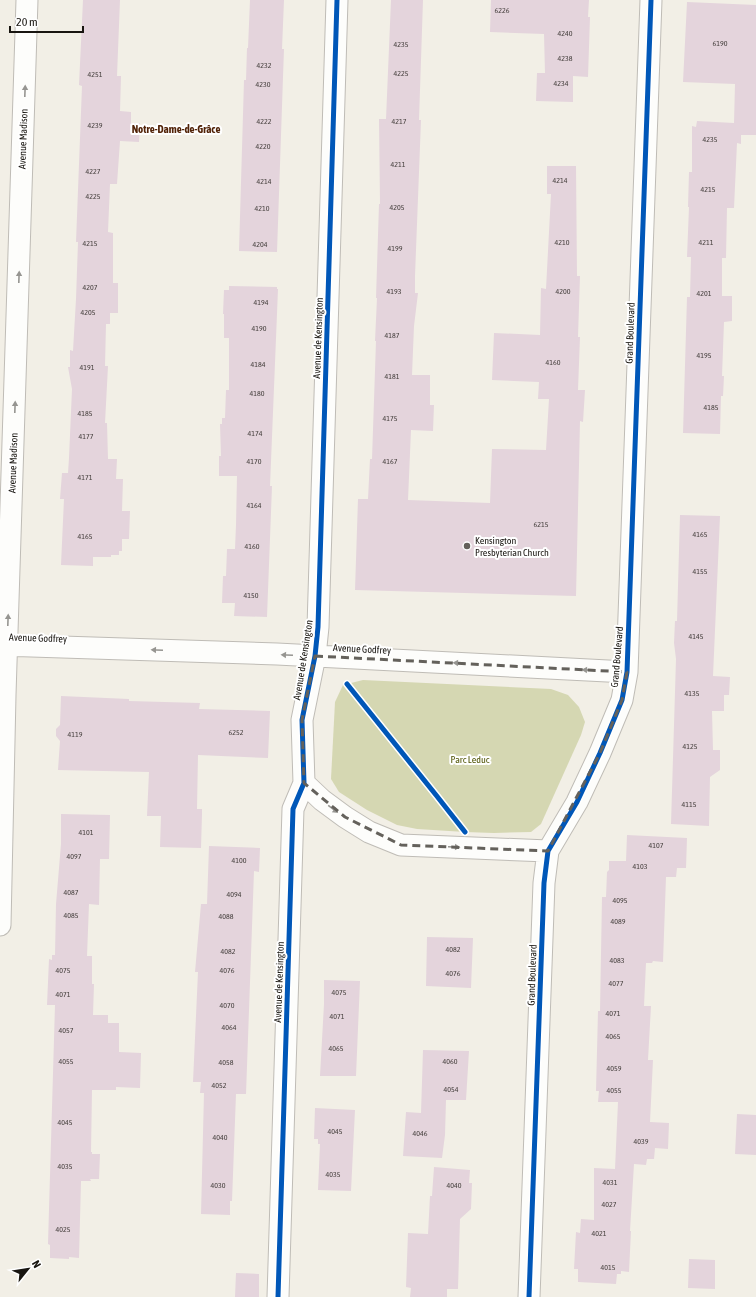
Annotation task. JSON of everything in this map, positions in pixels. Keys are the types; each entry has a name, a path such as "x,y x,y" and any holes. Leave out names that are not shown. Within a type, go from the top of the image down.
{"street":[{"name":"Avenue Madison","path":"0,925 4,645 27,0"},
{"name":"Avenue de Kensington","path":"278,1297 293,809 304,783 302,720 318,627 337,0"},
{"name":"Grand Boulevard","path":"528,1297 544,883 548,851 577,802 600,753 622,700 627,672 651,0"},
{"name":"Avenue Godfrey","path":"4,645 314,656 627,672"},
{"path":"304,783 322,800 345,817 369,832 401,845 548,851"}],"highlighted area":[{"path":"315,656 627,672 622,700 600,753 548,851 401,845 345,817 304,783 302,720"}],"green space":[{"name":"Parc Leduc","path":"363,680 551,689 568,695 579,707 585,722 581,735 541,824 531,832 494,833 417,829 397,825 367,810 339,792 331,779 335,702 343,685"}],"building":[{"path":"83,0 120,0 117,76 121,76 120,111 131,112 131,123 140,123 139,142 120,141 117,184 110,184 108,232 113,233 113,283 118,283 118,313 110,313 110,324 106,324 105,366 108,366 105,423 107,423 108,459 117,459 116,479 123,479 122,511 130,511 129,539 122,539 122,551 119,551 119,555 111,555 111,557 93,557 93,566 61,565 64,499 60,499 62,473 68,473 72,389 68,367 70,367 70,350 73,351 76,299 78,242 76,242 82,86 79,85"},
{"path":"250,0 284,0 282,49 284,49 277,252 239,251 244,80 246,80"},
{"path":"391,0 423,0 419,120 421,120 415,276 415,293 418,293 414,326 412,375 430,375 430,405 434,405 433,431 411,430 408,500 490,503 492,449 546,450 549,399 538,399 539,382 492,380 494,333 540,335 541,288 546,289 551,194 547,194 547,166 576,166 577,276 580,276 578,390 585,390 583,422 580,421 576,596 355,590 358,499 368,499 370,459 372,459 380,204 379,119 386,119"},
{"path":"491,0 589,0 588,17 590,17 588,77 573,76 573,102 536,101 537,73 545,73 544,34 490,32"},
{"path":"687,2 756,5 756,135 741,135 741,144 737,143 734,208 727,208 726,258 722,258 722,296 732,296 732,321 724,322 722,376 724,376 723,396 721,396 720,434 683,433 687,297 690,297 691,257 687,257 689,172 692,172 692,126 696,127 697,121 734,123 735,84 683,82"},
{"path":"229,286 277,287 278,289 270,486 272,486 267,617 234,616 235,603 222,603 223,576 226,576 227,549 235,549 236,525 237,476 219,476 219,456 221,456 220,424 222,424 222,418 225,418 226,390 229,390 229,338 224,338 223,314 224,290 229,290"},
{"path":"680,515 720,516 713,676 730,677 729,695 724,695 724,711 712,711 713,750 720,750 720,770 710,777 709,826 671,824 676,659 674,643 675,621 677,621"},
{"path":"61,696 129,699 129,701 200,703 199,709 270,711 268,758 198,755 197,809 202,809 201,848 160,847 161,816 147,816 149,772 58,770 60,741 56,736 56,729 60,725"},
{"path":"61,814 110,815 109,859 100,859 99,905 89,904 87,956 92,956 92,984 94,984 93,1015 108,1015 108,1023 119,1023 119,1052 141,1053 140,1088 116,1087 116,1090 92,1090 91,1152 92,1154 100,1154 99,1179 81,1181 79,1258 69,1257 69,1259 50,1258 50,1245 48,1244 55,1005 47,1005 49,959 52,960 52,955 55,955 56,904 61,844"},
{"path":"627,835 687,838 686,868 677,868 676,877 666,877 663,962 653,961 652,963 646,963 644,1006 651,1006 648,1060 653,1060 650,1122 669,1123 668,1149 655,1148 654,1159 647,1159 646,1165 634,1164 629,1272 621,1271 621,1274 617,1274 616,1284 578,1282 578,1269 574,1269 576,1232 580,1233 581,1219 594,1220 594,1168 615,1169 618,1102 598,1102 599,1091 596,1091 598,1011 600,1011 602,897 606,897 609,861 626,861"},
{"path":"209,846 260,848 259,872 254,871 246,1094 236,1094 232,1201 230,1201 230,1215 201,1214 204,1093 200,1093 201,1082 193,1082 198,972 195,972 201,904 207,904"},
{"path":"427,937 473,938 471,988 426,986"},
{"path":"324,980 360,981 356,1076 320,1076"},
{"path":"423,1050 469,1051 466,1100 446,1100 445,1135 442,1158 403,1156 406,1112 421,1113"},
{"path":"315,1108 355,1110 351,1191 318,1190 320,1144 318,1144 318,1139 314,1139"},
{"path":"737,1114 756,1115 756,1155 735,1154"},
{"path":"434,1167 470,1170 469,1183 472,1183 471,1209 460,1219 458,1289 447,1289 447,1297 410,1297 411,1288 406,1287 408,1233 428,1234 430,1196 432,1196"},
{"path":"689,1259 715,1260 715,1289 688,1288"},
{"path":"236,1273 259,1274 259,1297 235,1297"}],"cycle path":[{"path":"278,1297 293,809 304,783 302,720 315,656 318,627 337,0"},
{"path":"529,1297 544,883 548,851 577,802 600,753 622,700 627,672 651,0"},
{"path":"347,684 465,832"}],"place":[{"name":"Kensington Presbyterian Church","path":"467,546"}],"district":[{"name":"Notre-Dame-de-Grâce","path":"176,129"}]}
